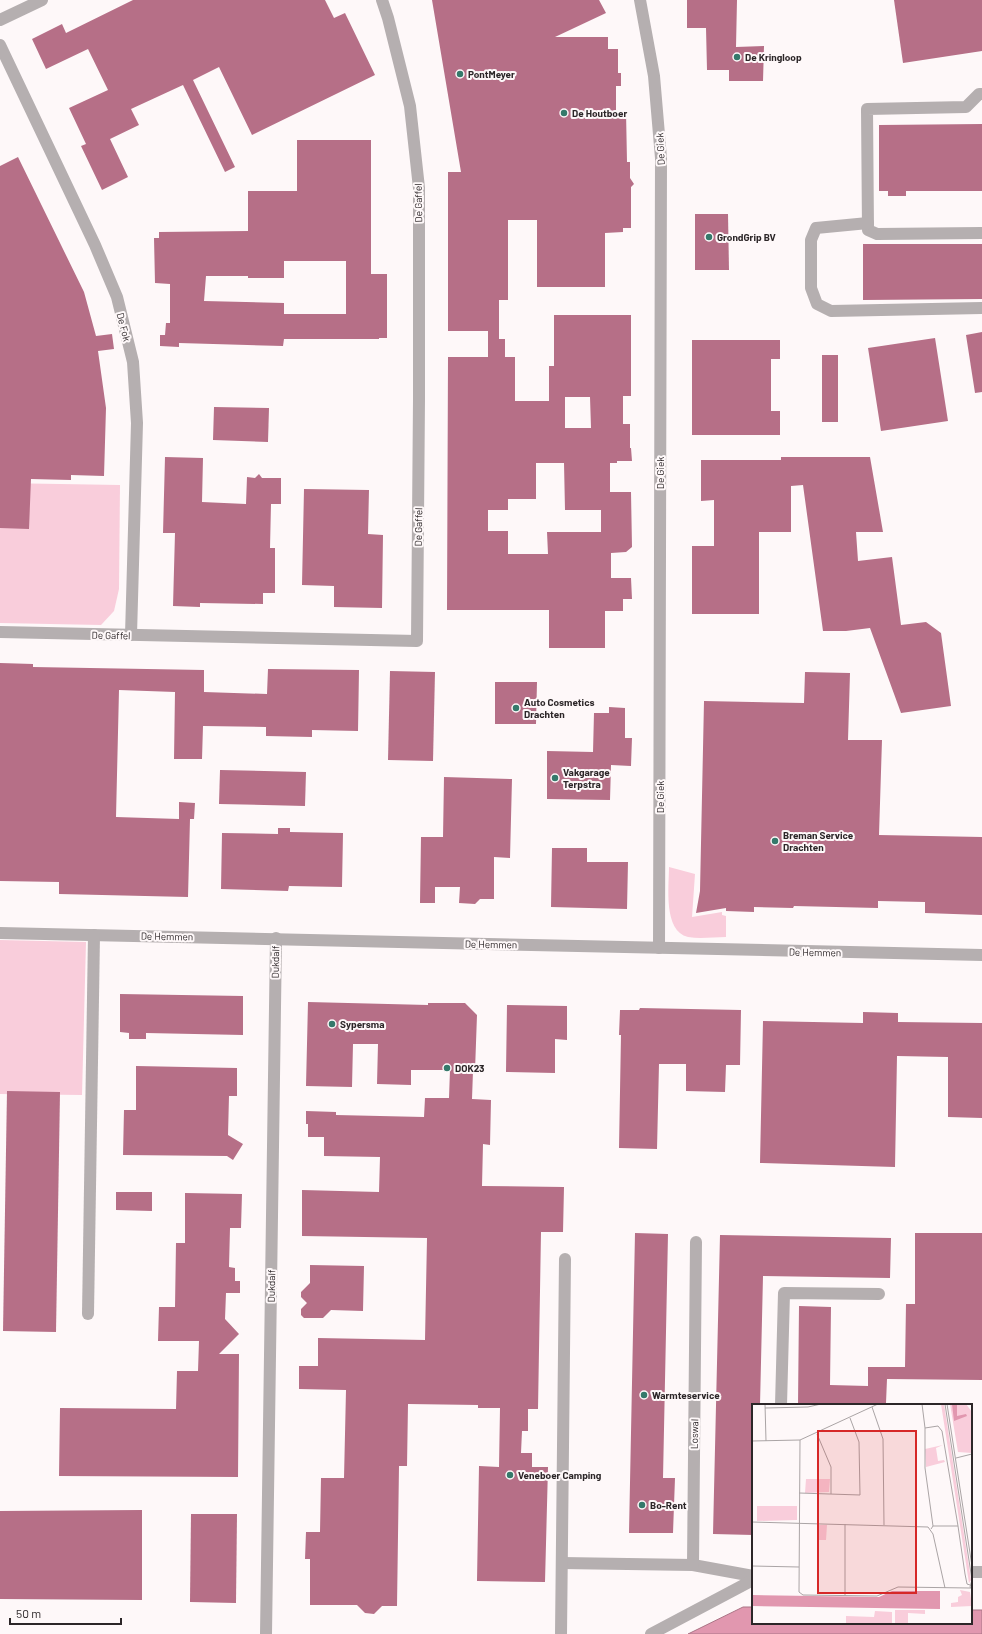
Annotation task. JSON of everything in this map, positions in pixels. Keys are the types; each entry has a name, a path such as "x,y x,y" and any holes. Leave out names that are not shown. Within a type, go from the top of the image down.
{"street":[{"path":"0,20 42,0"},
{"name":"De Gaffel","path":"0,632 417,641 419,188 410,106 388,18 382,0"},
{"name":"De Giek","path":"640,0 654,76 661,158 659,948"},
{"name":"De Fok","path":"0,45 95,245 117,297 133,362 137,423 131,635"},
{"path":"982,94 979,94 966,107 867,109 868,230 877,234 982,232"},
{"path":"868,223 816,228 811,240 811,288 817,304 831,311 982,308"},
{"name":"De Hemmen","path":"0,933 276,938 982,956"},
{"path":"88,1314 94,935"},
{"name":"Dukdalf","path":"266,1634 276,938"},
{"name":"Loswal","path":"692,1565 696,1242"},
{"path":"561,1634 565,1258"},
{"path":"781,1404 784,1293 879,1294"},
{"path":"562,1562 692,1565 752,1576"},
{"path":"651,1634 752,1581"}],"shaded area":[{"path":"0,483 120,485 119,589 114,611 101,625 0,623"},
{"path":"669,867 695,874 692,917 722,912 722,915 726,916 726,937 688,937 680,933 674,926 668,896"},
{"path":"0,940 86,942 82,1095 0,1094"},
{"path":"743,1607 752,1607 752,1624 972,1624 972,1610 982,1610 982,1634 688,1634"}],"building":[{"path":"133,0 325,0 334,18 345,13 375,75 252,135 219,67 193,80 235,167 225,172 183,85 131,109 139,125 110,139 128,177 102,190 81,146 86,144 69,108 108,90 88,49 46,69 32,39 62,24 66,33"},
{"path":"432,0 599,0 606,13 555,37 608,37 608,49 618,49 618,73 621,73 621,86 616,86 616,111 626,111 627,162 630,162 630,178 634,184 631,187 631,228 623,228 623,232 605,233 605,287 537,287 537,220 508,220 508,300 499,300 499,339 505,339 505,357 515,357 515,401 549,401 549,366 554,366 554,315 631,315 631,396 623,396 623,424 630,424 630,448 632,461 617,461 617,463 610,463 610,492 631,492 632,547 626,552 611,553 611,578 631,578 632,599 623,599 623,611 605,611 605,648 549,648 549,610 447,610 448,357 488,357 488,331 448,331 448,172 461,172","holes":["565,397 590,397 591,428 565,428","536,463 564,463 565,510 601,510 601,532 547,532 548,554 508,554 508,531 488,531 488,510 508,510 508,499 536,499"]},
{"path":"687,0 737,0 736,47 764,46 763,81 729,81 729,70 707,70 706,28 687,28"},
{"path":"894,0 982,0 982,51 903,63"},
{"path":"982,124 982,191 906,191 906,196 888,196 888,191 879,191 879,125"},
{"path":"297,140 371,140 371,274 387,274 387,338 284,339 283,346 179,343 179,347 160,346 160,335 165,335 166,323 170,323 170,284 155,283 154,238 159,238 159,232 248,231 248,191 297,191","holes":["284,261 346,261 346,314 284,314 284,303 204,301 206,276 284,278"]},
{"path":"18,157 84,292 96,336 112,334 114,349 98,351 106,408 104,476 71,475 71,480 31,479 29,529 0,528 0,166"},
{"path":"695,214 728,214 729,270 695,270"},
{"path":"863,244 982,244 982,299 863,300"},
{"path":"982,332 982,392 975,393 966,335"},
{"path":"935,338 948,421 881,431 868,348"},
{"path":"692,340 780,340 780,359 771,359 771,411 780,411 780,435 692,435"},
{"path":"822,355 838,355 838,422 822,422"},
{"path":"214,407 269,408 268,442 213,440"},
{"path":"165,457 203,458 202,502 246,504 247,477 255,478 259,474 262,478 281,478 281,504 271,504 270,548 275,548 275,593 263,593 263,604 200,603 200,607 173,606 175,533 163,533"},
{"path":"781,457 870,457 883,532 856,532 858,561 892,557 901,625 926,622 941,633 951,706 901,713 870,628 846,631 823,631 803,485 791,486 791,532 759,532 759,614 692,614 692,546 714,546 714,500 701,501 701,460 781,460"},
{"path":"304,489 369,490 368,534 383,535 382,608 334,607 334,586 302,585"},
{"path":"0,663 33,664 33,667 204,670 204,692 267,694 268,669 359,670 358,731 312,730 312,737 266,736 266,727 203,726 202,759 174,759 175,692 119,690 116,817 179,819 179,802 195,803 194,819 190,819 188,897 59,894 59,882 0,881"},
{"path":"390,671 435,672 433,761 388,760"},
{"path":"805,672 850,673 848,740 882,740 879,835 982,837 982,915 925,913 925,902 878,901 878,908 794,906 793,908 754,907 754,912 726,911 726,908 696,913 700,891 704,701 804,703"},
{"path":"495,682 537,682 536,724 495,724"},
{"path":"609,707 625,708 625,738 632,738 631,766 611,765 610,800 547,799 547,751 593,752 594,713 609,713"},
{"path":"220,770 306,772 305,806 219,804"},
{"path":"444,777 512,779 510,858 494,857 494,899 480,899 475,904 459,903 460,887 435,887 435,903 420,903 421,837 443,837"},
{"path":"278,828 290,828 290,832 343,833 342,887 289,886 288,891 221,889 222,833 278,834"},
{"path":"552,848 587,848 587,862 628,862 627,909 551,907"},
{"path":"120,994 243,996 243,1035 146,1033 146,1039 129,1039 129,1033 120,1032"},
{"path":"308,1002 428,1005 428,1003 465,1003 477,1015 475,1071 473,1071 472,1099 491,1100 490,1145 483,1144 482,1186 564,1187 563,1232 541,1232 538,1409 528,1409 528,1431 522,1431 521,1453 532,1453 532,1467 548,1467 545,1582 477,1581 479,1466 499,1467 500,1408 478,1408 478,1405 408,1404 407,1466 399,1466 397,1606 382,1606 374,1614 365,1613 357,1605 310,1605 310,1559 305,1559 306,1532 320,1532 321,1478 344,1478 346,1390 299,1389 299,1366 318,1366 318,1338 425,1340 427,1238 302,1236 302,1190 379,1192 380,1157 324,1156 324,1137 308,1137 306,1111 336,1112 336,1115 424,1117 425,1098 449,1098 450,1070 411,1070 411,1085 377,1084 378,1044 353,1044 352,1087 306,1086"},
{"path":"507,1005 567,1006 567,1040 555,1039 555,1073 506,1072"},
{"path":"640,1008 741,1010 740,1065 726,1065 725,1092 686,1091 686,1064 659,1064 657,1149 619,1148 620,1010 639,1010"},
{"path":"863,1012 898,1013 898,1022 982,1023 982,1118 948,1117 948,1057 897,1056 895,1167 760,1163 763,1021 863,1023"},
{"path":"136,1066 237,1068 237,1096 229,1096 228,1135 243,1144 233,1160 227,1156 123,1155 124,1110 136,1110"},
{"path":"7,1091 60,1092 56,1332 3,1331"},
{"path":"116,1192 152,1192 152,1211 116,1210"},
{"path":"185,1193 242,1194 241,1228 230,1228 229,1267 235,1268 235,1281 240,1281 240,1293 226,1293 225,1319 239,1334 219,1354 239,1354 238,1477 59,1476 60,1408 176,1409 177,1371 198,1371 199,1341 158,1341 159,1307 175,1307 176,1243 185,1243"},
{"path":"635,1233 668,1234 663,1478 675,1478 673,1533 629,1533"},
{"path":"915,1233 982,1233 982,1380 887,1379 886,1403 798,1404 799,1306 831,1307 830,1385 868,1386 868,1367 905,1367 906,1304 915,1304"},
{"path":"720,1235 891,1238 890,1278 763,1276 760,1404 752,1404 752,1535 713,1534"},
{"path":"310,1265 364,1266 363,1311 331,1310 323,1318 304,1318 301,1315 301,1309 307,1303 301,1297 301,1292 310,1283"},
{"path":"142,1510 142,1600 0,1599 0,1511"},
{"path":"191,1514 237,1514 236,1603 190,1602"}],"place":[{"name":"De Kringloop","path":"737,57"},
{"name":"PontMeyer","path":"460,74"},
{"name":"De Houtboer","path":"564,113"},
{"name":"GrondGrip BV","path":"709,237"},
{"name":"Auto Cosmetics Drachten","path":"516,708"},
{"name":"Vakgarage Terpstra","path":"555,778"},
{"name":"Breman Service Drachten","path":"775,841"},
{"name":"Sypersma","path":"332,1024"},
{"name":"DOK23","path":"447,1068"},
{"name":"Warmteservice","path":"644,1395"},
{"name":"Veneboer Camping","path":"510,1475"},
{"name":"Bo-Rent","path":"642,1505"}]}
